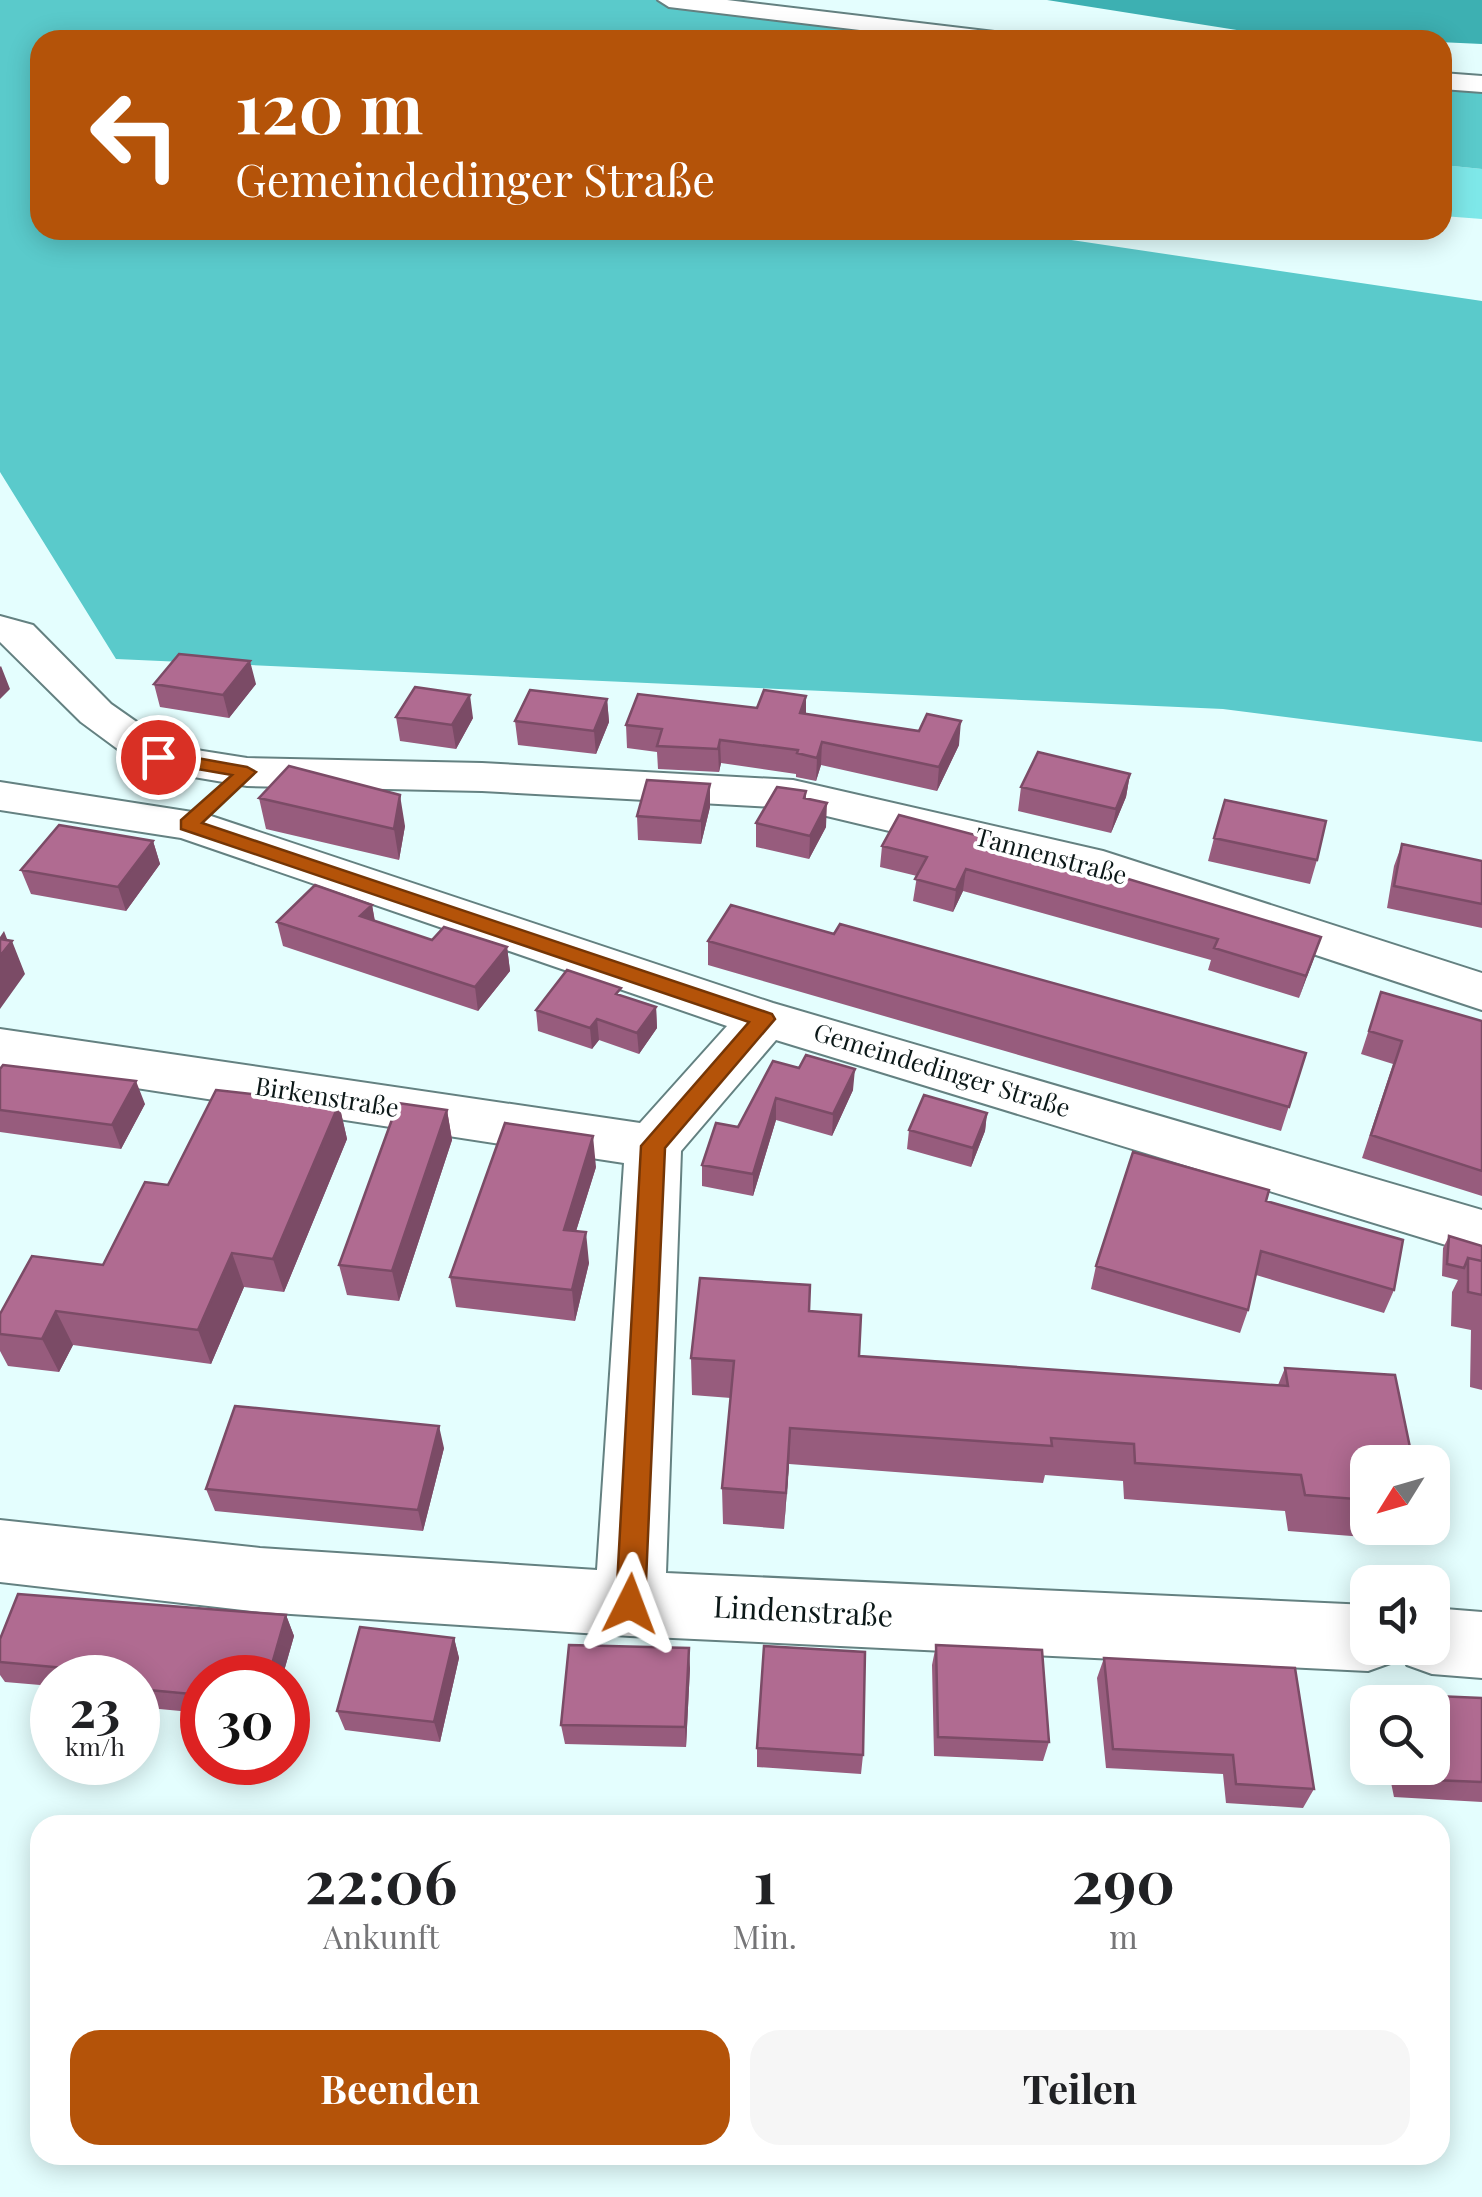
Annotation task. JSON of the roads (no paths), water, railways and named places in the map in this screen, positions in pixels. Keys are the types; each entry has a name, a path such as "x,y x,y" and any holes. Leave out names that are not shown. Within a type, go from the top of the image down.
{"street":[{"path":"668,0 918,30"},
{"path":"1452,82 1482,84"},
{"name":"Tannenstraße","path":"0,628 18,634 96,713 158,757 247,772 482,777 794,794 1086,862 1482,992"},
{"path":"188,824 247,772"},
{"name":"Gemeindedinger Straße","path":"0,796 188,824 764,1019 836,1037 1482,1233"},
{"path":"630,1604 653,1146 764,1019"},
{"name":"Birkenstraße","path":"0,1048 653,1146"},
{"name":"Lindenstraße","path":"0,1551 260,1580 630,1604 1350,1637"},
{"path":"1450,1643 1482,1646"}]}
